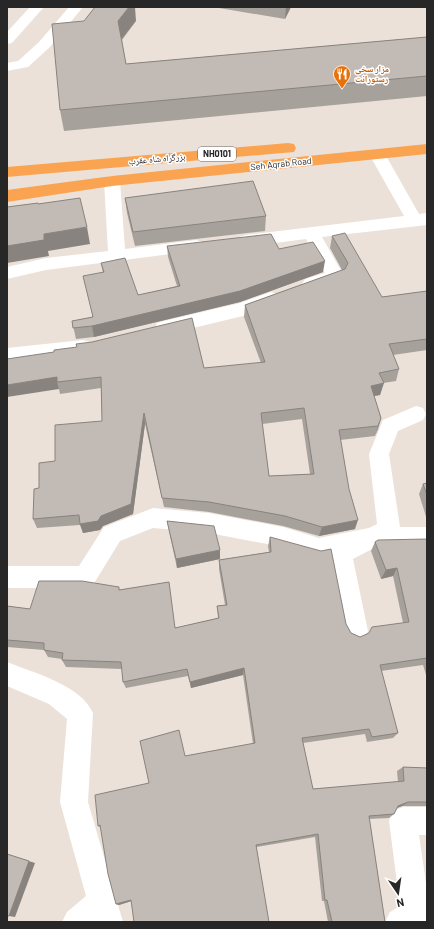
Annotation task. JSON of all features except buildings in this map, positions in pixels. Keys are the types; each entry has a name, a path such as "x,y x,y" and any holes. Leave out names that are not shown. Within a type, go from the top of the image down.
{"highway":[{"name":"بزرگراه شاه عقرب","path":"7,172 427,136"},
{"name":"Seh Aqrab Road","path":"112,181 427,149"},
{"name":"NH0101","path":"7,196 112,181"}],"street":[{"path":"7,40 37,7"},
{"path":"7,67 23,64 44,45 76,7"},
{"path":"233,242 421,220 377,154"},
{"path":"112,181 117,255"},
{"path":"146,332 243,308 335,276 311,233"},
{"path":"7,273 46,264 210,245"},
{"path":"7,354 43,352 101,344"},
{"path":"356,631 341,554 389,529 379,454 390,426 416,414"},
{"path":"7,577 85,577 112,534 153,518 209,523 283,537 320,548 370,538 427,537"},
{"path":"7,674 58,695 80,712 74,802 105,912 77,922"},
{"path":"400,922 416,914 402,821 427,820"}],"place":[{"name":"مزار سخی رستورانت","path":"342,89"}]}
